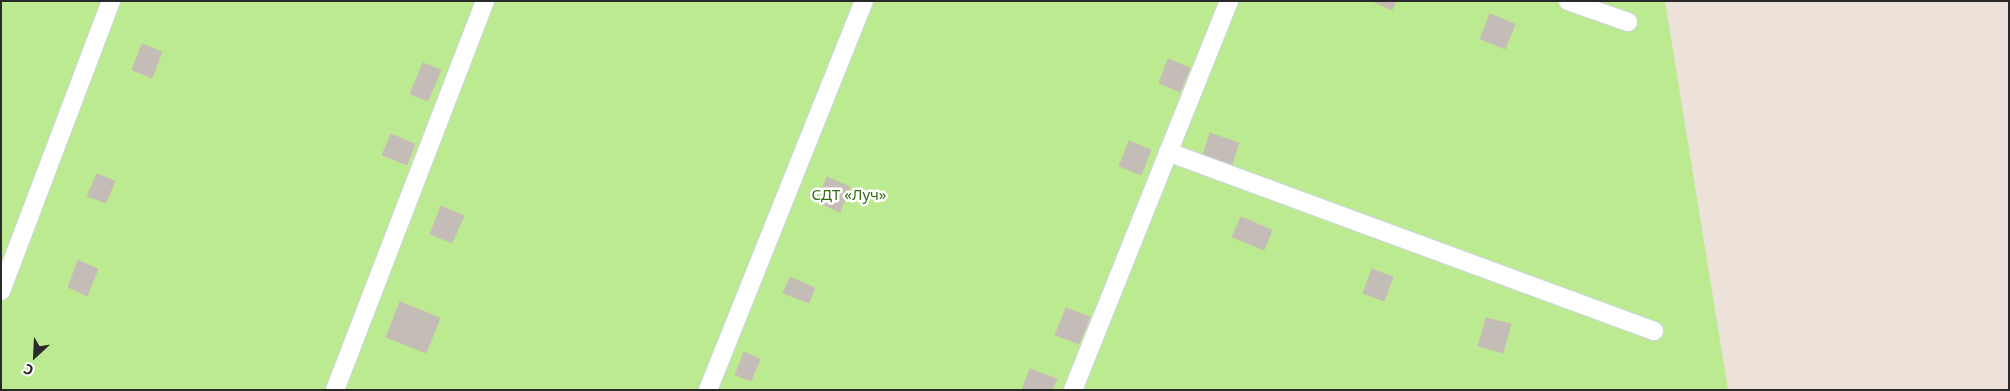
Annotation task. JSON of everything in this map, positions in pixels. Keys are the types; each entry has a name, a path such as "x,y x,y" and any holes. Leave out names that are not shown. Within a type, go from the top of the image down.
{"lane":[{"path":"1,291 111,1"},
{"path":"335,390 485,1"},
{"path":"708,390 864,1"},
{"path":"1073,390 1229,1"},
{"path":"1568,1 1628,22"},
{"path":"1168,152 1654,331"}],"green space":[{"name":"СДТ «Луч»","path":"1,1 1665,1 1728,390 1,390"}],"building":[{"path":"1372,1 1396,1 1392,10"},
{"path":"1490,14 1515,24 1505,49 1480,39"},
{"path":"142,44 162,52 152,78 132,70"},
{"path":"1168,59 1190,68 1180,92 1159,83"},
{"path":"423,63 441,70 428,101 410,94"},
{"path":"1210,133 1239,143 1232,164 1203,155"},
{"path":"391,134 415,144 407,165 382,155"},
{"path":"1129,141 1151,150 1141,175 1119,166"},
{"path":"97,174 115,181 106,203 87,196"},
{"path":"827,177 850,187 840,212 817,202"},
{"path":"441,206 464,216 452,243 430,234"},
{"path":"1241,217 1272,230 1264,250 1232,237"},
{"path":"78,260 98,269 87,296 68,287"},
{"path":"1372,269 1393,277 1384,301 1363,293"},
{"path":"790,277 815,288 809,303 783,293"},
{"path":"400,302 440,318 426,353 386,337"},
{"path":"1066,308 1090,317 1079,344 1055,335"},
{"path":"1486,318 1511,324 1503,353 1478,346"},
{"path":"744,352 760,359 751,381 735,375"},
{"path":"1030,369 1057,379 1052,390 1022,390"}]}
